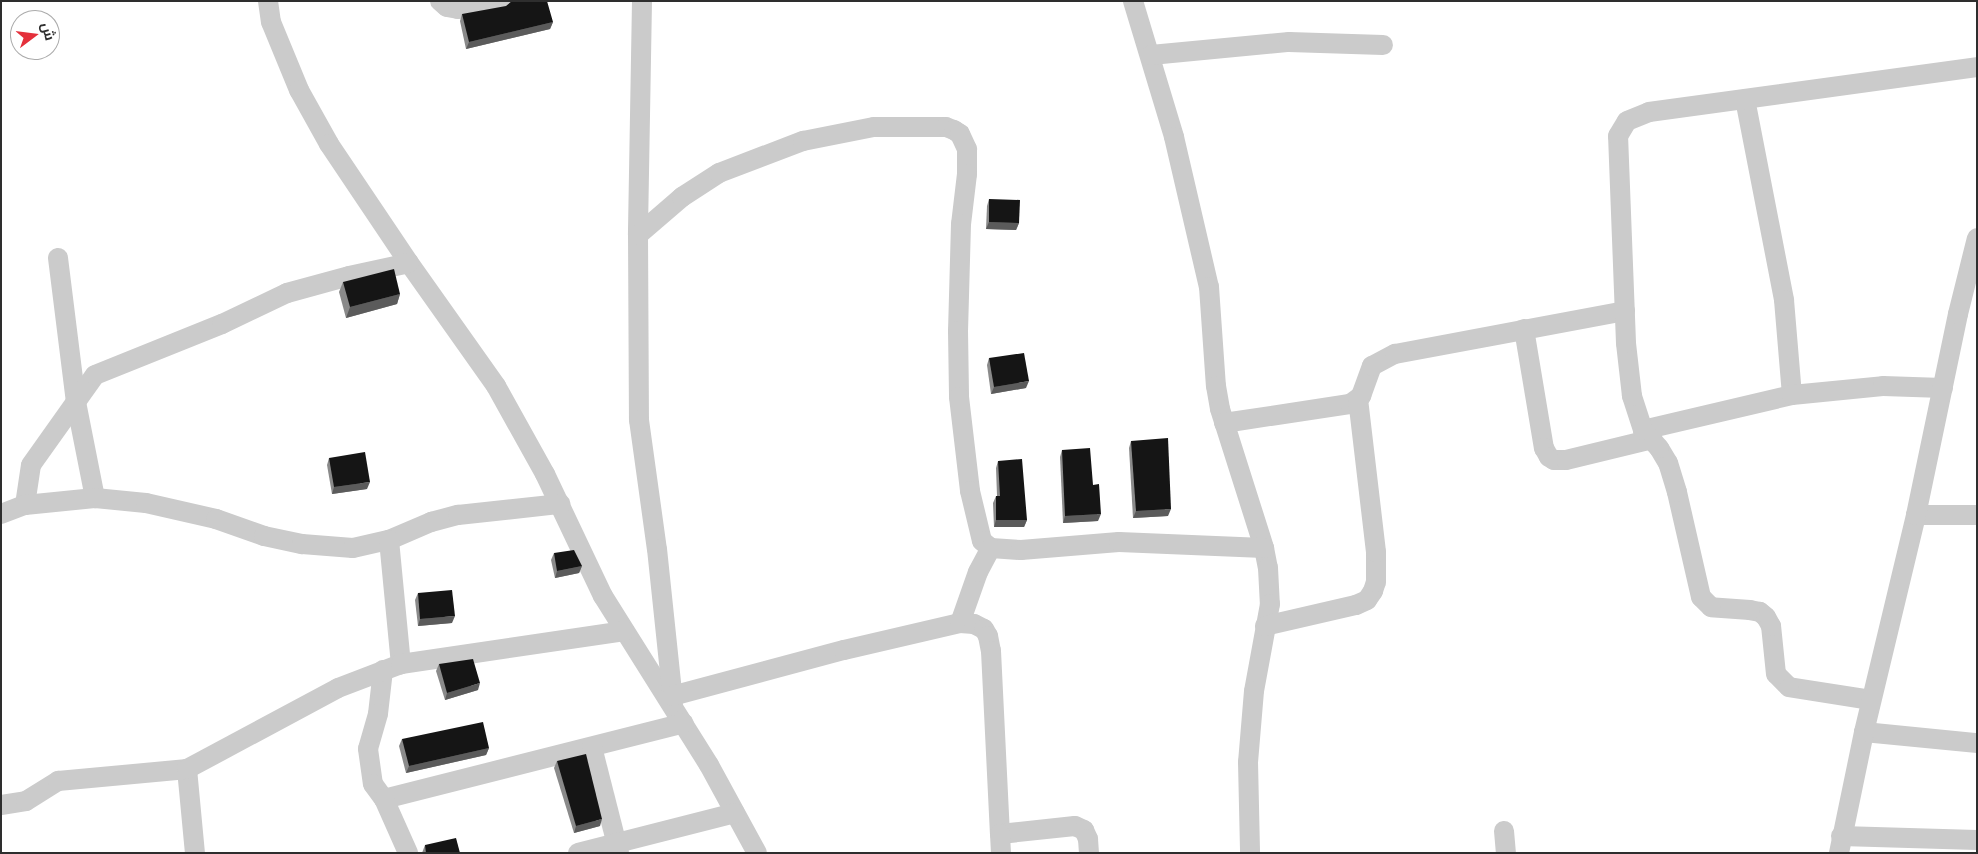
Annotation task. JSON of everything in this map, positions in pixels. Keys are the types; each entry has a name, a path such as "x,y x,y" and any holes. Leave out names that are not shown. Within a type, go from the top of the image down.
{"street":[{"path":"268,1 271,22 299,90 329,144 409,264 496,386 560,504 603,596 673,700 757,853"},
{"path":"440,1 447,7 458,9 501,1"},
{"path":"642,1 638,234 639,420 657,550 673,700"},
{"path":"1133,1 1151,55 1174,137 1209,286 1216,386 1224,423 1264,548 1270,588 1270,604 1254,691 1248,762 1250,853"},
{"path":"1151,55 1289,42 1383,44"},
{"path":"1871,700 1789,687 1776,674 1771,626 1766,617 1760,612 1720,609 1706,604 1698,584 1677,492 1668,463 1647,434 1632,396 1625,311 1618,136 1622,127 1633,118 1649,112 1977,67"},
{"path":"1744,98 1784,300 1792,395"},
{"path":"638,234 682,197 719,173 803,141 874,127 946,127 960,134 967,149 967,174 961,224 959,398 970,491 982,541 991,548 1021,550 1119,542 1264,548"},
{"path":"1977,238 1916,515 1871,700 1840,845 1977,840"},
{"path":"58,258 76,402 95,498"},
{"path":"25,505 31,465 95,375 222,324 287,293 349,276 409,264"},
{"path":"1224,423 1343,406 1358,399 1365,387 1372,366 1395,354 1625,311"},
{"path":"1524,330 1544,448 1549,457 1554,460 1566,460 1647,434 1792,395 1883,386 1943,388"},
{"path":"1265,626 1356,605 1368,600 1373,591 1376,582 1376,552 1358,399"},
{"path":"1,514 25,505 95,498 155,505 216,519 264,536 302,544 353,548 389,540 431,522 458,515 560,504"},
{"path":"1916,515 1977,515"},
{"path":"389,540 392,667 368,749 373,784 384,800 408,853"},
{"path":"960,623 978,572 991,548"},
{"path":"673,700 844,650 960,623 974,624 984,628 991,651 1000,843 1075,826 1084,830 1088,839 1089,853"},
{"path":"1,805 26,801 58,781 187,769 338,688 392,667 625,631"},
{"path":"384,800 684,723"},
{"path":"1864,732 1977,743"},
{"path":"592,747 618,848"},
{"path":"187,769 195,853"},
{"path":"578,853 618,848 735,812"},
{"path":"1504,831 1506,853"}],"building":[{"path":"512,1 547,1 553,22 469,42 462,14 506,6"},
{"path":"989,199 1020,200 1019,223 989,222"},
{"path":"394,269 400,294 350,307 343,282"},
{"path":"1024,353 1029,381 994,387 989,358"},
{"path":"1168,438 1171,509 1136,511 1131,441"},
{"path":"1090,448 1093,485 1099,484 1101,514 1065,516 1062,450"},
{"path":"365,452 370,482 334,487 329,458"},
{"path":"1022,459 1027,520 996,520 996,496 1000,496 998,461"},
{"path":"574,550 582,566 557,571 554,553"},
{"path":"452,590 455,616 420,619 418,593"},
{"path":"473,659 480,683 447,693 439,664"},
{"path":"483,722 489,748 409,766 402,739"},
{"path":"586,754 602,819 576,826 557,761"},
{"path":"456,838 460,853 426,853 425,845"}]}
